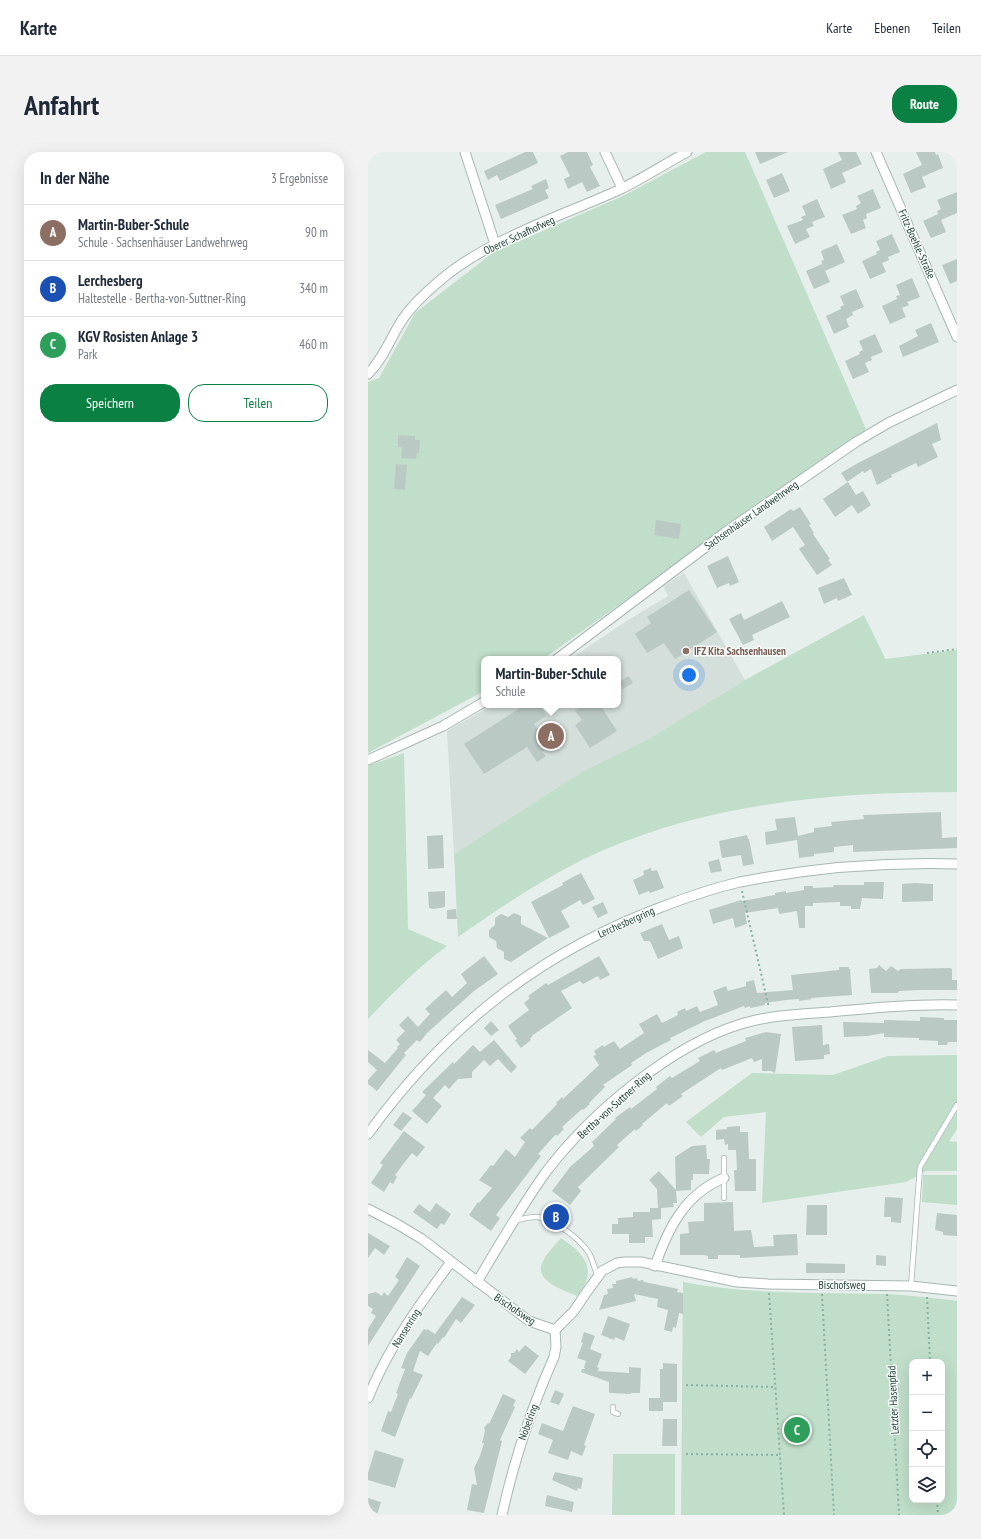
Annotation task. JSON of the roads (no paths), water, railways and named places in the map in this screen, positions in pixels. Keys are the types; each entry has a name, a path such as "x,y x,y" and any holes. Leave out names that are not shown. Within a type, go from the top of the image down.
{"street":[{"path":"465,152 495,244"},
{"path":"605,152 622,188"},
{"name":"Oberer Schafhofweg","path":"368,374 382,358 399,324 413,305 438,281 463,263 495,244 622,188 687,152"},
{"name":"Fritz-Boehle-Straße","path":"876,152 957,337"},
{"name":"Sachsenhäuser Landwehrweg","path":"561,656 727,531 856,442 888,423 957,390"},
{"path":"368,760 443,726 481,704"},
{"name":"Lerchesbergring","path":"368,1134 416,1073 449,1039 485,1007 518,982 561,954 607,929 678,901 740,882 811,871 901,865 957,864"},
{"name":"Bertha-von-Suttner-Ring","path":"477,1282 514,1220 547,1172 579,1135 638,1081 676,1055 721,1031 770,1017 901,1006 957,1005"},
{"path":"655,1266 667,1233 688,1202 714,1182 724,1178"},
{"name":"Bischofsweg","path":"368,1209 422,1239 529,1322 555,1330 574,1311 598,1276 607,1267 617,1263 642,1262 655,1266 738,1282 768,1284 887,1285 927,1287 957,1291"},
{"name":"Nansenring","path":"368,1398 378,1376 404,1330 421,1303 451,1262"},
{"name":"Nobelring","path":"502,1515 513,1468 524,1432 554,1357 556,1347 555,1330"}],"lane":[{"path":"911,1286 920,1166 957,1105"},
{"path":"724,1158 724,1198"},
{"path":"514,1220 535,1217 554,1223 584,1245 590,1254 598,1276"},
{"path":"613,1407 613,1412 618,1414"}],"place":[{"name":"IFZ Kita Sachsenhausen","path":"686,651"},
{"name":"Martin-Buber-Schule","path":"551,736"},
{"name":"Lerchesberg","path":"556,1217"},
{"name":"KGV Rosisten Anlage 3","path":"797,1430"}]}
